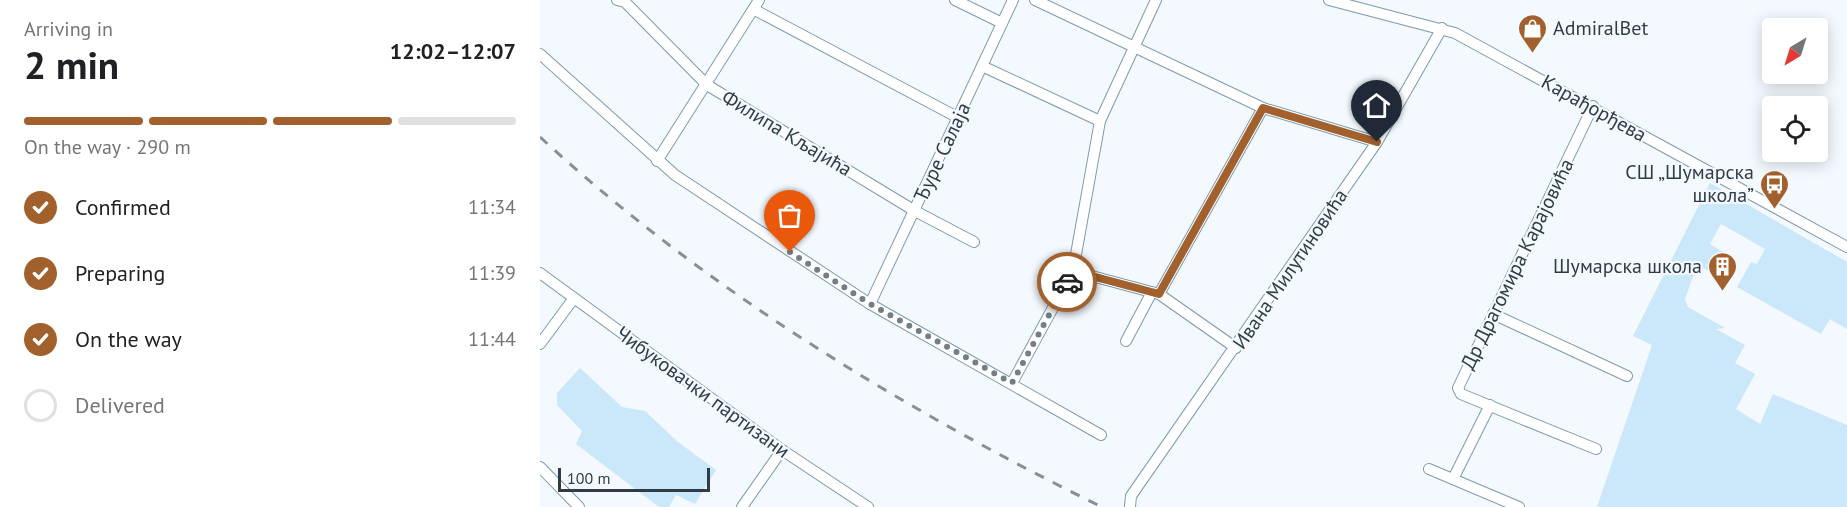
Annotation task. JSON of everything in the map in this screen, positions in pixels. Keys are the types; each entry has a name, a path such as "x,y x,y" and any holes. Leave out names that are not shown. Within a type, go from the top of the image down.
{"street":[{"path":"955,0 1002,22"},
{"name":"Ђуре Салаја","path":"870,304 1013,0"},
{"path":"1035,0 1263,108 1377,142"},
{"path":"1012,383 1073,271 1100,121 1156,0"},
{"name":"Карађорђева","path":"1329,0 1442,28 1593,106 1847,247"},
{"name":"Филипа Кљајића","path":"622,1 707,85 915,211 974,242"},
{"path":"657,161 757,5 957,117"},
{"name":"Ивана Милутиновића","path":"1130,506 1131,496 1377,142 1442,28"},
{"path":"540,54 657,161 870,304 1101,435"},
{"path":"982,66 1100,121"},
{"name":"Др Драгомира Карајовића","path":"1593,106 1458,388 1461,394 1596,449"},
{"path":"1126,341 1263,108"},
{"path":"1073,271 1155,293 1236,348"},
{"name":"Чибуковачки партизани","path":"540,273 782,450 868,507"},
{"path":"540,344 574,298"},
{"path":"1493,314 1627,376"},
{"path":"1453,479 1490,405"},
{"path":"742,507 782,450"},
{"path":"540,467 579,507"},
{"path":"1429,469 1519,507"}],"shaded area":[{"name":"Шумарска школа","path":"1710,183 1847,262 1847,329 1830,319 1821,334 1737,287 1751,262 1757,264 1765,249 1721,224 1710,244 1726,254 1715,274 1697,265 1685,299 1688,307 1725,328 1716,329 1745,345 1735,363 1755,374 1736,409 1760,424 1773,394 1847,425 1847,507 1597,507 1652,345 1633,336"},
{"path":"580,368 622,407 645,411 678,442 716,470 695,504 676,495 669,507 659,507 576,444 582,431 557,405 557,393"}],"railway":[{"path":"540,137 669,245 737,295 808,342 879,387 953,429 1102,507"}],"way so far":[{"path":"790,252 870,304 1012,383 1067,282"}],"place":[{"name":"AdmiralBet","path":"1532,54"},
{"name":"СШ „Шумарска школа”","path":"1775,210"},
{"name":"Шумарска школа","path":"1723,292"}],"route":[{"path":"1067,282 1073,271 1159,294 1206,206 1263,108 1377,142"}]}
